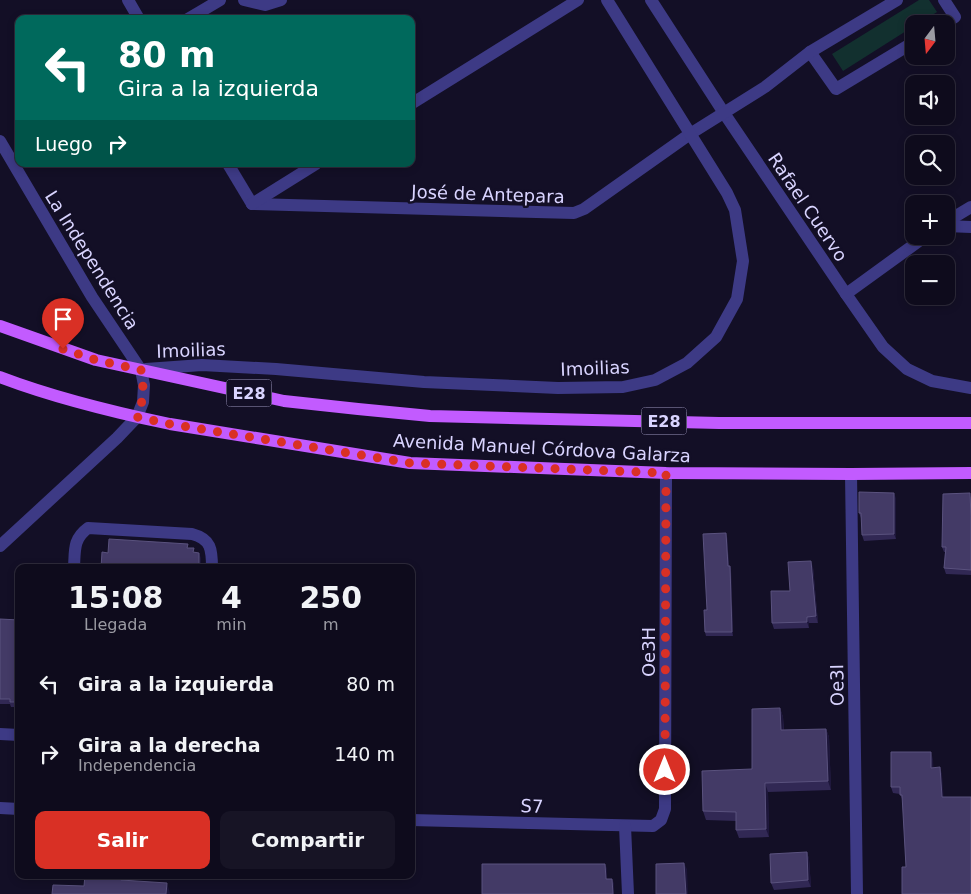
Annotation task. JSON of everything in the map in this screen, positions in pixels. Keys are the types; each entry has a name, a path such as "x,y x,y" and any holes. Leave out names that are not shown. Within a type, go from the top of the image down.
{"main road":[{"name":"Avenida Manuel Córdova Galarza","path":"0,326 96,360 284,401 430,416 719,423 971,423"},
{"name":"Avenida Manuel Córdova Galarza","path":"0,377 28,388 170,424 410,463 666,473 851,474 971,472"}],"street":[{"path":"128,0 137,15"},
{"path":"195,15 220,0"},
{"path":"244,0 265,5 281,0"},
{"path":"415,102 578,0"},
{"name":"Imoilias","path":"141,370 202,365 276,369 424,382 558,388 622,387 655,380 687,363 716,337 737,299 744,261 735,210 727,193 607,0"},
{"name":"Rafael Cuervo","path":"651,0 724,113 883,347 906,369 932,381 971,388"},
{"name":"José de Antepara","path":"252,204 574,213 584,209 690,134 765,87 810,52 897,0"},
{"path":"944,0 954,15"},
{"path":"810,52 836,90 905,48"},
{"name":"La Independencia","path":"0,141 15,166"},
{"name":"La Independencia","path":"15,167 92,297 141,370"},
{"path":"230,167 252,204 311,167"},
{"path":"955,217 971,207"},
{"path":"955,226 971,227"},
{"path":"846,294 914,245"},
{"path":"0,546 117,438 137,417 143,402 144,385 141,370"},
{"name":"Oe3H","path":"653,826 661,820 665,809 666,473"},
{"name":"Oe3I","path":"851,474 858,894"},
{"path":"74,564 74,552 78,536 88,528 192,534 203,537 209,544 212,564"},
{"path":"0,734 15,735"},
{"path":"0,808 15,809"},
{"name":"S7","path":"415,820 653,826"},
{"path":"625,826 628,894"}],"green space":[{"path":"919,0 929,0 937,12 932,15 905,15 905,32 843,71 832,54"}],"building":[{"path":"859,492 894,493 894,534 862,535"},
{"path":"970,493 971,570 944,568 946,547 942,547 943,494"},
{"path":"726,533 728,566 730,566 732,632 705,632 704,610 707,610 703,534"},
{"path":"109,539 188,544 187,548 194,548 193,552 199,553 199,564 101,564 102,552 108,553"},
{"path":"811,561 816,616 807,617 807,622 772,623 771,591 790,591 788,562"},
{"path":"0,619 15,620 15,702 10,702 10,699 0,699"},
{"path":"780,708 781,730 826,729 828,781 765,783 766,829 736,830 736,812 703,811 702,771 752,769 752,709"},
{"path":"891,752 931,752 931,768 940,767 942,797 971,797 971,894 902,894 902,867 906,867 902,795 900,795 900,787 891,787"},
{"path":"807,852 808,880 771,883 770,854"},
{"path":"684,863 686,894 656,894 656,864"},
{"path":"482,864 605,864 606,879 612,879 613,894 482,894"},
{"path":"85,879 121,879 167,883 166,894 52,894 53,885 84,886"}],"route":[{"path":"63,349 96,360 141,370 144,385 143,402 137,417 170,424 410,463 666,473 665,770"}]}
